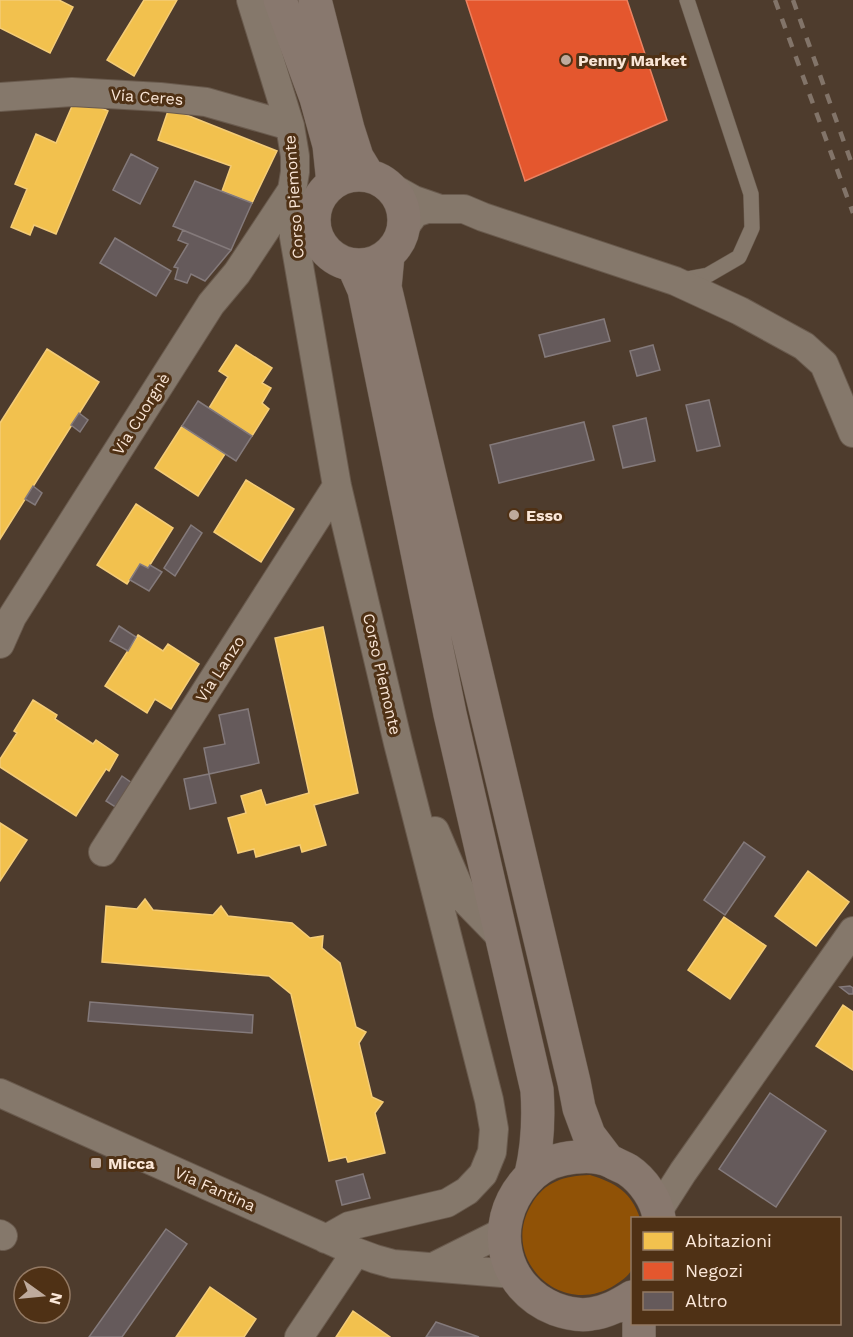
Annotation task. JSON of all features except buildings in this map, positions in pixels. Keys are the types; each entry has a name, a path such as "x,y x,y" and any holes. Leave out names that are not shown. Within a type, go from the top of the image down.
{"main road":[{"path":"280,0 316,98 329,145 333,183"},
{"path":"315,0 357,157 378,181 396,195 402,205 404,217 385,287 579,1108 589,1135 608,1160"},
{"path":"378,181 357,175 333,183 323,192 316,204 313,216 314,228 317,238 330,256 353,265 368,265 379,261 396,242"},
{"path":"353,265 364,290 450,714 537,1090 539,1116 537,1148 531,1174"},
{"path":"582,1337 577,1329 526,1292 513,1274 506,1253 503,1232 507,1210 517,1191 531,1174 554,1161 581,1156 608,1160 629,1171 647,1189 659,1215"},
{"path":"544,1305 566,1313 589,1314 612,1309 631,1298"}],"street":[{"name":"Corso Piemonte","path":"251,0 290,126 295,156 292,190 294,237 337,486 398,743 489,1100 494,1129 492,1152 483,1174 467,1191 447,1203 349,1226 326,1239"},
{"name":"Via Ceres","path":"0,97 72,92 160,96 206,102 290,126"},
{"path":"378,181 414,200 440,208"},
{"name":"Via Cuorgnè","path":"0,644 12,617 211,304 237,273 292,190"},
{"path":"396,242 415,213 427,209 464,209 675,281 740,311 804,346 824,364 853,434"},
{"name":"Via Lanzo","path":"103,852 337,486"},
{"path":"398,743 464,899 502,938"},
{"path":"659,1215 683,1172 853,931"},
{"name":"Via Fantina","path":"0,1093 375,1259 415,1267 435,1266 513,1274"},
{"name":"Via Fantina","path":"435,1266 503,1232"},
{"path":"299,1337 356,1252"}],"lane":[{"path":"675,281 708,275 738,257 752,228 752,194 687,0"}],"shaded area":[{"path":"590,1175 615,1185 632,1201 640,1217 631,1217 631,1271 615,1285 595,1294 575,1295 557,1289 541,1278 530,1263 523,1245 523,1226 536,1197 556,1181"}],"railway":[{"path":"775,0 853,213"},
{"path":"793,0 853,167"}],"place":[{"name":"Penny Market","path":"566,60"},
{"name":"Esso","path":"514,515"},
{"name":"Micca","path":"96,1163"}]}
